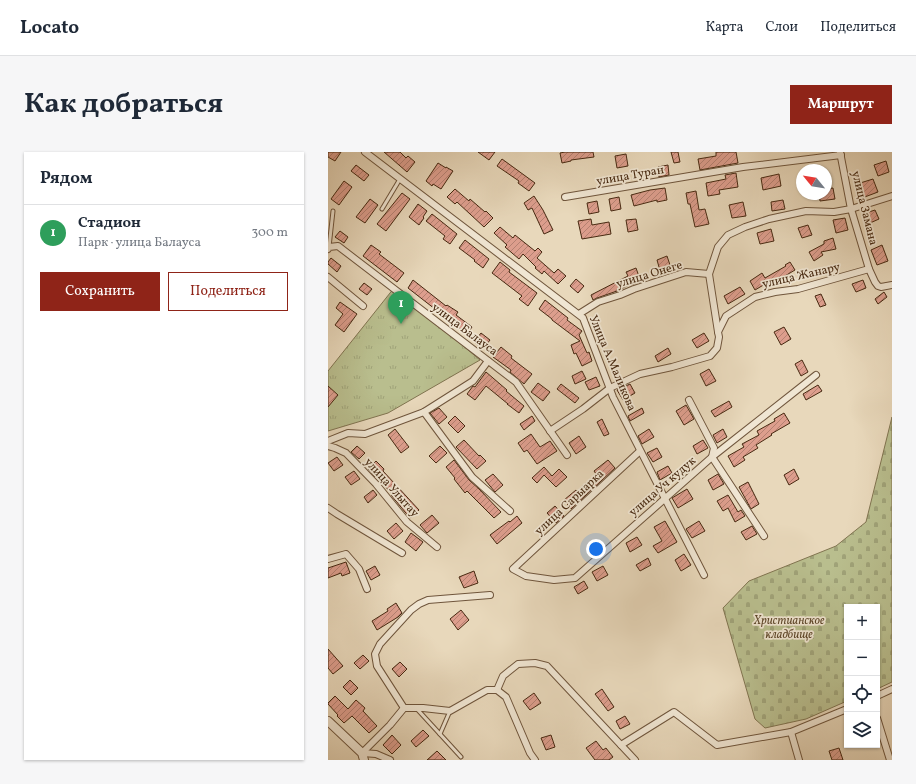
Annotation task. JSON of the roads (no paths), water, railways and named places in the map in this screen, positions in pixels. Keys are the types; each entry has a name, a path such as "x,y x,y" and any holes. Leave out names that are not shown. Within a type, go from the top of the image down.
{"street":[{"name":"Улица А.Маликова","path":"365,152 583,318 613,397 704,575"},
{"name":"улица Туран","path":"565,198 744,167 840,154"},
{"name":"улица Замана","path":"840,154 851,209 869,269 878,286 881,287 892,285"},
{"path":"718,332 709,274 718,247 728,235 745,227 806,210 834,212 851,209 892,196"},
{"name":"улица Балауса","path":"329,248 338,246 516,382 567,455"},
{"name":"улица Жанару","path":"550,431 583,409 610,388 640,374 710,356 717,348 719,337 718,332 726,316 755,297 775,292 798,290 869,269"},
{"name":"улица Онеге","path":"579,314 598,302 686,272 709,274"},
{"path":"328,277 363,306"},
{"path":"328,441 348,433 365,434 424,412 473,381 488,361"},
{"name":"улица Уч кудук","path":"513,569 526,576 554,580 575,578 712,457 816,375"},
{"path":"689,400 714,448 712,457 764,536"},
{"path":"424,412 472,477 510,511"},
{"name":"улица Улытау","path":"328,446 346,453 376,484 407,522 437,547"},
{"name":"улица Сарыарка","path":"513,569 640,450"},
{"path":"328,508 402,553"},
{"path":"328,559 346,554 359,569 367,589"},
{"path":"404,708 377,666 375,654 380,644 418,604 428,600 490,595"},
{"path":"497,690 503,676 518,664 535,663 548,666 635,760"},
{"path":"880,694 892,688"},
{"path":"404,708 450,711 488,690 497,690 506,697 530,754 535,760"},
{"path":"363,757 404,708"},
{"path":"621,745 674,712 717,745 790,732 844,710"},
{"path":"328,721 363,757"},
{"path":"880,728 890,760"},
{"path":"790,732 799,760"},
{"path":"363,757 376,754 390,760"}],"lane":[{"path":"382,209 400,179"},
{"path":"329,248 333,211"},
{"path":"416,708 461,757"},
{"path":"440,734 450,711"}],"place":[{"name":"Стадион","path":"401,324"}],"park label":[{"name":"Христианское кладбище","path":"789,627"}]}
